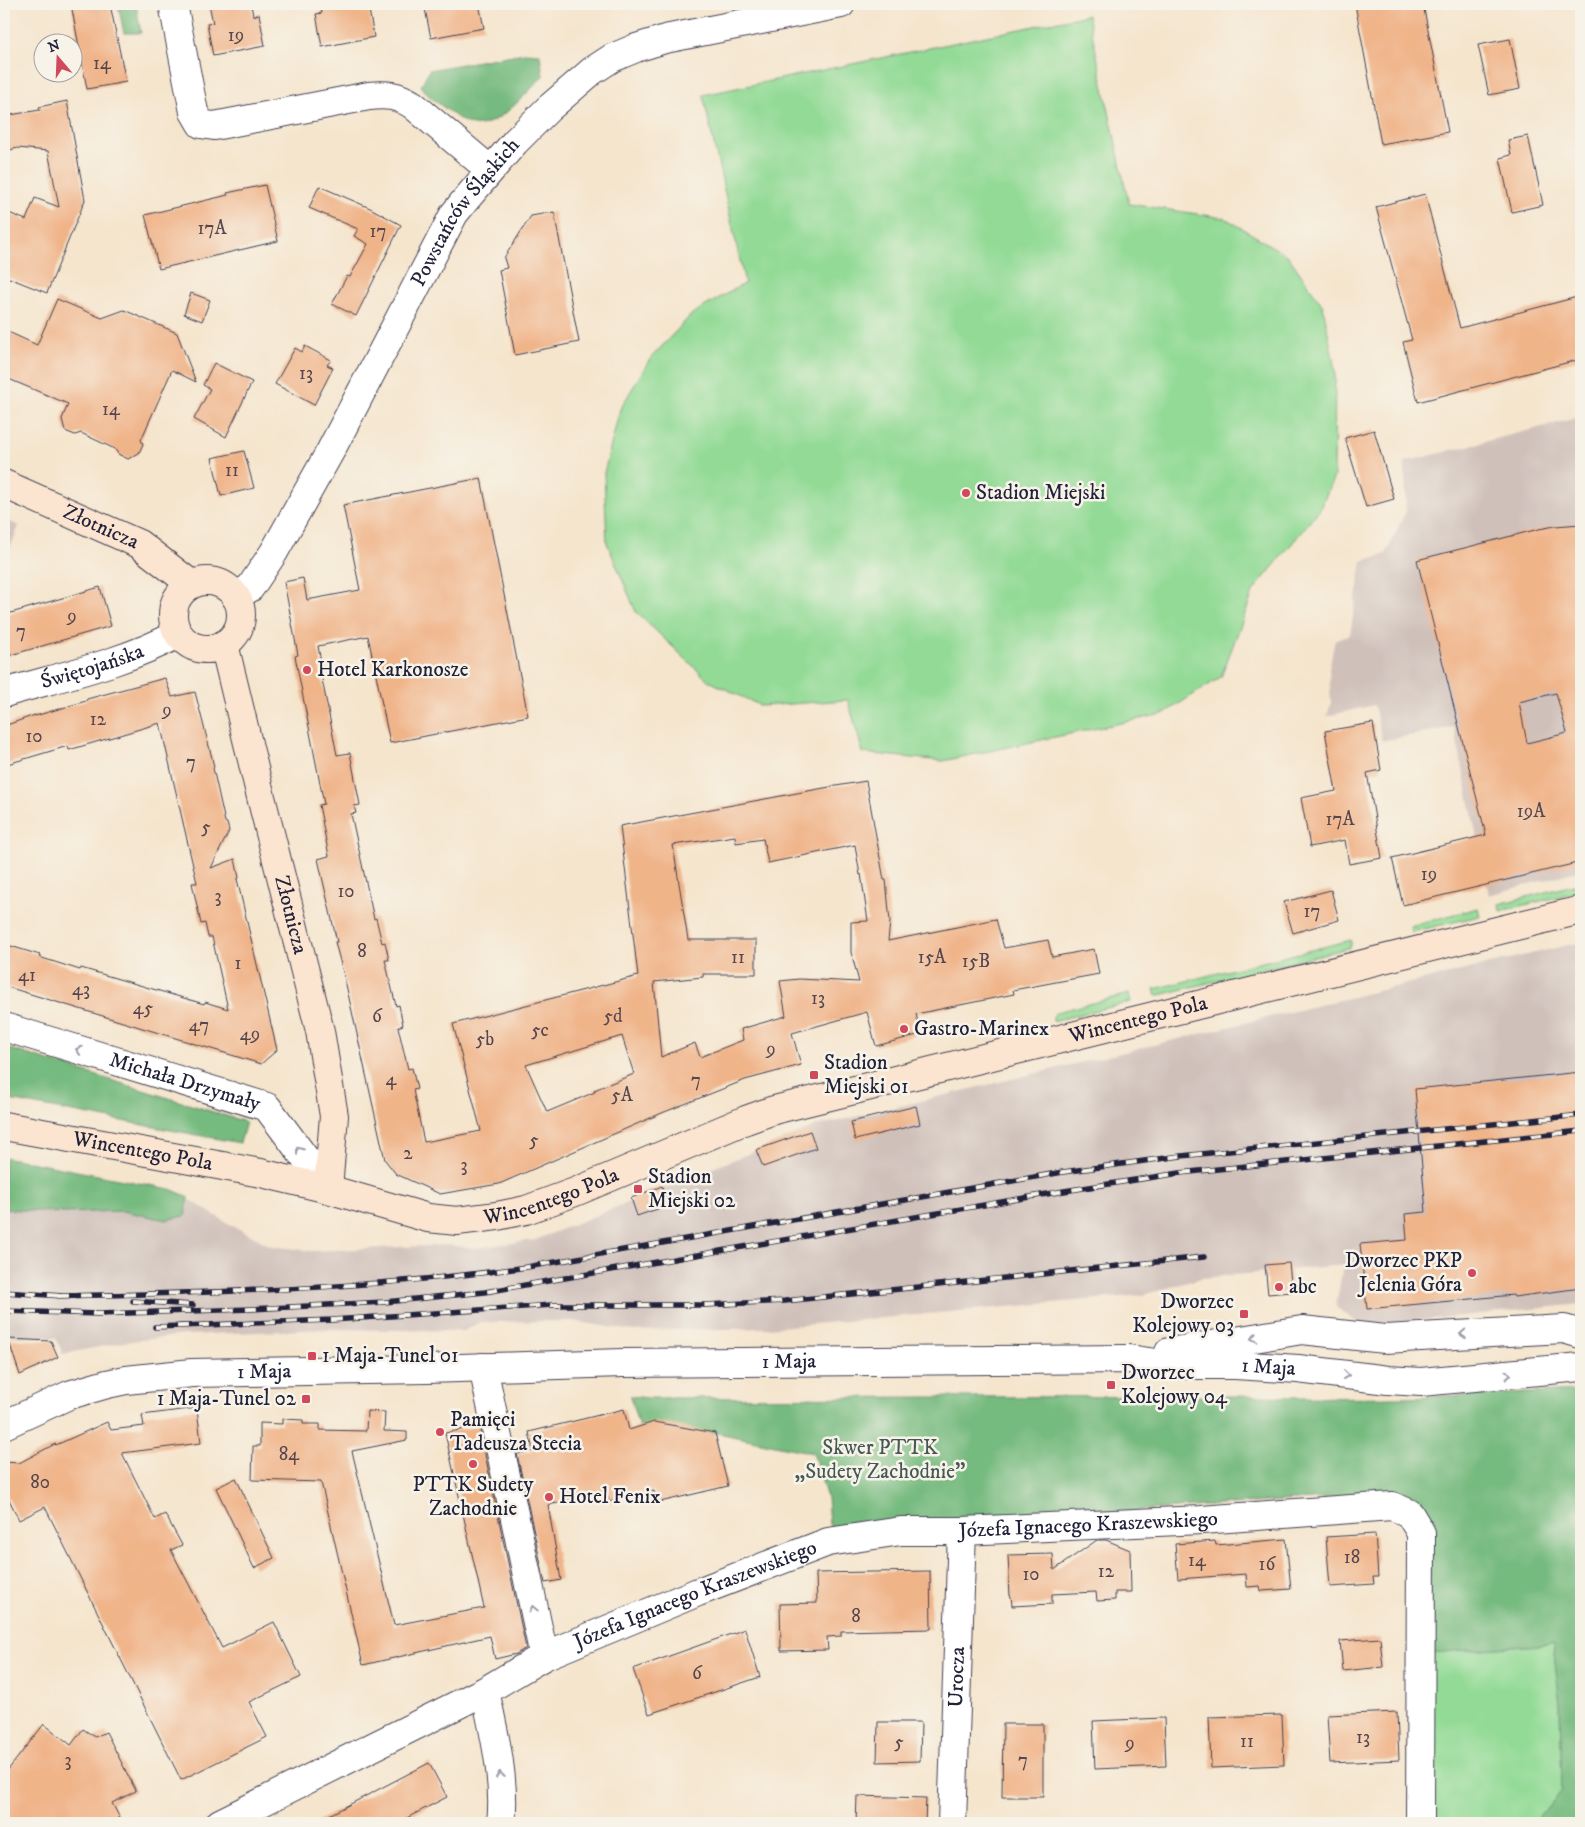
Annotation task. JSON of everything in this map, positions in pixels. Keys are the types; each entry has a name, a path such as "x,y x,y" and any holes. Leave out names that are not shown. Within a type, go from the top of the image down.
{"street":[{"path":"173,4 194,112 201,124 214,126 386,94 401,97 413,105 490,170"},
{"name":"Powstańców Śląskich","path":"235,596 250,588 274,552 331,450 454,214 490,170 548,109 592,71 612,58 636,48 665,39 841,4"},
{"name":"Złotnicza","path":"4,484 139,544 191,584"},
{"path":"203,580 216,581 227,587 235,596 240,612 239,628 233,637 224,644 212,649 199,649 187,643 178,634 172,620 174,606 180,593 191,584 203,580"},
{"name":"Świętojańska","path":"4,693 138,654 178,634"},
{"name":"Złotnicza","path":"224,644 235,682 260,794 328,1069 334,1116 328,1189"},
{"name":"Wincentego Pola","path":"4,1126 212,1163 328,1189 428,1218 457,1221 526,1210 575,1192 774,1110 1581,910"},
{"name":"Michała Drzymały","path":"4,1027 267,1107 328,1189"},
{"path":"1129,1359 1302,1330 1385,1339 1564,1329 1581,1334"},
{"name":"1 Maja","path":"4,1425 69,1395 126,1380 165,1375 623,1363 1129,1359 1169,1366 1235,1365 1298,1369 1421,1382 1581,1367"},
{"path":"483,1367 544,1656"},
{"name":"Józefa Ignacego Kraszewskiego","path":"220,1823 485,1691 544,1656 698,1592 828,1542 901,1531 962,1531 1193,1520 1392,1506 1409,1514 1421,1533 1420,1823"},
{"name":"Urocza","path":"952,1823 962,1531"},
{"path":"485,1691 496,1740 503,1808 501,1823"}],"shaded area":[{"path":"1581,417 1581,870 1489,895 1454,727 1382,741 1374,705 1327,716 1331,703 1329,669 1335,640 1350,635 1362,561 1386,554 1406,511 1405,462"},
{"path":"4,519 19,526 4,562"},
{"path":"1581,942 1581,1304 1362,1326 1336,1307 1343,1265 1202,1278 1143,1295 768,1328 633,1331 573,1321 480,1322 464,1331 327,1329 184,1335 124,1342 63,1354 56,1338 4,1336 4,1161 179,1193 224,1221 271,1246 312,1251 448,1245 474,1248 535,1240 817,1126"}],"green space":[{"path":"118,4 136,4 141,33 124,33"},
{"name":"Stadion Miejski","path":"1088,15 1129,204 1225,218 1288,256 1323,306 1335,370 1334,477 1320,509 1254,590 1221,677 1163,714 943,761 863,753 848,700 761,706 709,681 636,612 607,543 604,473 620,409 650,359 692,314 745,283 703,95"},
{"path":"524,53 540,54 543,76 511,108 483,125 473,125 459,119 432,99 421,86 429,70"},
{"path":"1581,883 1581,891 1501,911 1499,904"},
{"path":"1478,908 1480,916 1411,932 1410,926"},
{"path":"1351,940 1351,946 1348,948 1156,996 1154,989"},
{"path":"1129,994 1131,1002 1053,1021 1056,1012"},
{"path":"4,1047 246,1122 240,1143 4,1099"},
{"path":"4,1157 170,1189 189,1197 185,1216 166,1220 122,1211 66,1213 4,1209"},
{"name":"Skwer PTTK „Sudety Zachodnie\"","path":"1581,1391 1581,1823 1534,1823 1562,1790 1560,1704 1553,1644 1429,1653 1429,1516 1409,1494 832,1531 829,1524 827,1498 813,1453 718,1433 639,1427 630,1396 649,1398 1342,1397"},
{"path":"1553,1644 1560,1704 1562,1790 1534,1823 1420,1823 1420,1653"}],"building":[{"path":"71,4 110,4 126,82 87,89 82,62 82,32 76,32"},
{"path":"209,4 251,4 253,16 259,14 265,46 213,56 207,24 213,23"},
{"path":"320,4 368,4 374,37 322,47 316,14 322,13"},
{"path":"424,4 479,4 484,28 431,38"},
{"path":"1355,4 1423,4 1448,132 1381,144"},
{"path":"1510,39 1520,89 1489,95 1478,45"},
{"path":"67,101 85,200 47,293 4,276 4,211 26,220 35,198 59,207 48,151 18,148 4,151 4,116 40,110 39,107"},
{"path":"1528,136 1543,205 1512,212 1500,158 1511,155 1508,140"},
{"path":"265,185 278,241 159,269 145,215"},
{"path":"319,186 370,208 401,225 356,316 332,304 347,276 350,277 368,244 354,236 358,229 309,208"},
{"path":"1425,194 1460,328 1581,296 1581,359 1418,402 1403,342 1412,340 1376,207"},
{"path":"554,212 579,342 515,355 499,270 507,268 504,258 531,216"},
{"path":"191,293 210,300 202,321 184,314"},
{"path":"57,299 102,318 124,310 177,333 196,382 172,370 141,440 143,444 139,453 128,459 118,454 115,449 81,433 75,435 65,431 62,419 68,404 4,377 4,330 37,345"},
{"path":"305,346 331,360 327,365 333,368 314,405 275,384 295,348 302,352"},
{"path":"214,363 252,382 226,437 194,419 210,389 203,385"},
{"path":"1374,430 1394,499 1366,507 1345,438"},
{"path":"244,451 254,488 221,496 212,458"},
{"path":"481,478 528,716 390,743 368,636 318,646 322,668 320,669 337,755 350,753 360,805 354,806 356,813 351,814 374,919 376,918 382,943 385,942 389,960 385,960 396,1006 399,1005 403,1025 398,1027 408,1069 412,1068 417,1089 413,1090 424,1142 481,1131 453,1024 638,976 620,826 866,781 884,880 886,880 890,922 888,941 996,919 1004,948 1048,940 1052,957 1094,949 1099,974 1013,990 1014,994 916,1014 921,1034 876,1046 867,1012 792,1033 801,1065 745,1080 662,1113 499,1184 440,1194 396,1174 385,1160 318,859 329,856 319,805 324,804 295,656 298,655 284,582 303,578 307,600 360,590 343,505","holes":["735,836 736,843 763,839 768,863 855,845 868,921 851,922 851,952 859,982 799,979 780,981 786,1016 741,1029 743,1040 700,1057 695,1043 661,1057 654,982 703,977 703,974 756,974 756,940 688,940 673,845","622,1036 634,1074 547,1112 526,1065"]},
{"path":"1581,524 1581,862 1403,905 1392,858 1486,835 1417,560 1555,526","holes":["1556,693 1567,733 1527,743 1519,702"]},
{"path":"100,587 111,626 4,657 4,615"},
{"path":"165,678 172,697 195,692 212,758 225,822 229,831 211,868 235,859 239,878 237,879 277,1050 261,1064 4,986 4,944 80,970 81,968 204,1004 205,1002 228,1009 212,937 208,937 205,923 201,924 192,883 197,883 160,723 69,750 68,746 4,765 4,726 86,701 87,699"},
{"path":"1373,723 1381,770 1367,773 1382,858 1349,864 1345,840 1310,847 1301,798 1336,791 1325,731"},
{"path":"1331,890 1339,920 1293,933 1284,902"},
{"path":"1581,1072 1581,1288 1514,1297 1513,1295 1367,1309 1360,1244 1407,1240 1405,1214 1426,1212 1415,1089"},
{"path":"916,1106 920,1124 855,1140 851,1122"},
{"path":"810,1131 816,1148 763,1167 756,1150"},
{"path":"662,1186 669,1205 637,1216 631,1198"},
{"path":"1289,1263 1292,1292 1268,1294 1265,1265"},
{"path":"8,1339 51,1341 58,1357 20,1375"},
{"path":"197,1408 201,1443 122,1453 155,1519 165,1514 182,1545 171,1550 222,1648 274,1622 301,1677 249,1702 267,1737 181,1780 45,1507 19,1520 4,1489 4,1462 19,1463 55,1444 107,1422 111,1430 144,1426 142,1415"},
{"name":"Hotel Fenix","path":"624,1409 629,1430 654,1422 715,1433 728,1486 656,1503 654,1491 609,1502 607,1493 548,1505 561,1580 545,1583 517,1454 533,1451 529,1432"},
{"path":"367,1411 385,1412 384,1431 407,1432 407,1440 352,1451 394,1625 484,1608 445,1433 479,1426 526,1648 516,1654 495,1659 490,1636 363,1665 321,1482 252,1480 253,1446 260,1446 260,1423 282,1424 282,1419 303,1420 303,1424 320,1424 320,1430 366,1431"},
{"path":"236,1478 274,1558 254,1568 216,1488"},
{"path":"1375,1534 1378,1577 1373,1577 1374,1584 1330,1587 1326,1537"},
{"path":"1286,1539 1291,1589 1261,1591 1260,1586 1247,1587 1246,1574 1178,1579 1175,1544 1215,1541 1216,1545"},
{"path":"1097,1540 1106,1540 1130,1550 1131,1592 1115,1592 1115,1600 1097,1601 1096,1592 1052,1594 1052,1604 1012,1606 1008,1555 1053,1554 1054,1570"},
{"path":"930,1571 931,1629 841,1631 841,1636 827,1637 828,1650 781,1651 780,1604 817,1603 816,1573"},
{"path":"745,1629 760,1677 649,1714 633,1669"},
{"path":"1380,1638 1383,1667 1343,1671 1340,1641"},
{"path":"1397,1712 1399,1760 1330,1763 1327,1715"},
{"path":"1282,1715 1284,1765 1211,1768 1209,1717"},
{"path":"1164,1718 1166,1766 1095,1769 1093,1721"},
{"path":"878,1722 921,1722 920,1761 877,1762"},
{"path":"44,1724 71,1745 83,1729 95,1737 106,1732 136,1791 112,1803 120,1818 109,1823 4,1823 4,1775"},
{"path":"1003,1724 1043,1724 1043,1797 1002,1797"},
{"path":"429,1763 447,1797 397,1823 314,1823"},
{"path":"857,1796 926,1798 925,1823 856,1823"}],"railway":[{"path":"58,1296 293,1289 410,1280 527,1267 1063,1172 1181,1156 1581,1115"},
{"path":"4,1311 98,1314 251,1309 385,1302 485,1292 1064,1191 1180,1173 1581,1131"},
{"path":"155,1327 332,1320 552,1305 706,1305 785,1301 1204,1257"},
{"path":"4,1292 63,1296"},
{"path":"133,1301 193,1305"}],"place":[{"name":"Stadion Miejski","path":"966,493"},
{"name":"Hotel Karkonosze","path":"307,670"},
{"name":"Gastro-Marinex","path":"904,1029"},
{"name":"Stadion Miejski 01","path":"814,1075"},
{"name":"Stadion Miejski 02","path":"638,1189"},
{"name":"Dworzec PKP Jelenia Góra","path":"1472,1273"},
{"name":"abc","path":"1279,1287"},
{"name":"Dworzec Kolejowy 03","path":"1244,1314"},
{"name":"1 Maja-Tunel 01","path":"312,1356"},
{"name":"Dworzec Kolejowy 04","path":"1111,1385"},
{"name":"1 Maja-Tunel 02","path":"306,1399"},
{"name":"Pamięci Tadeusza Stecia","path":"440,1432"},
{"name":"PTTK Sudety Zachodnie","path":"473,1464"},
{"name":"Hotel Fenix","path":"549,1497"}]}
